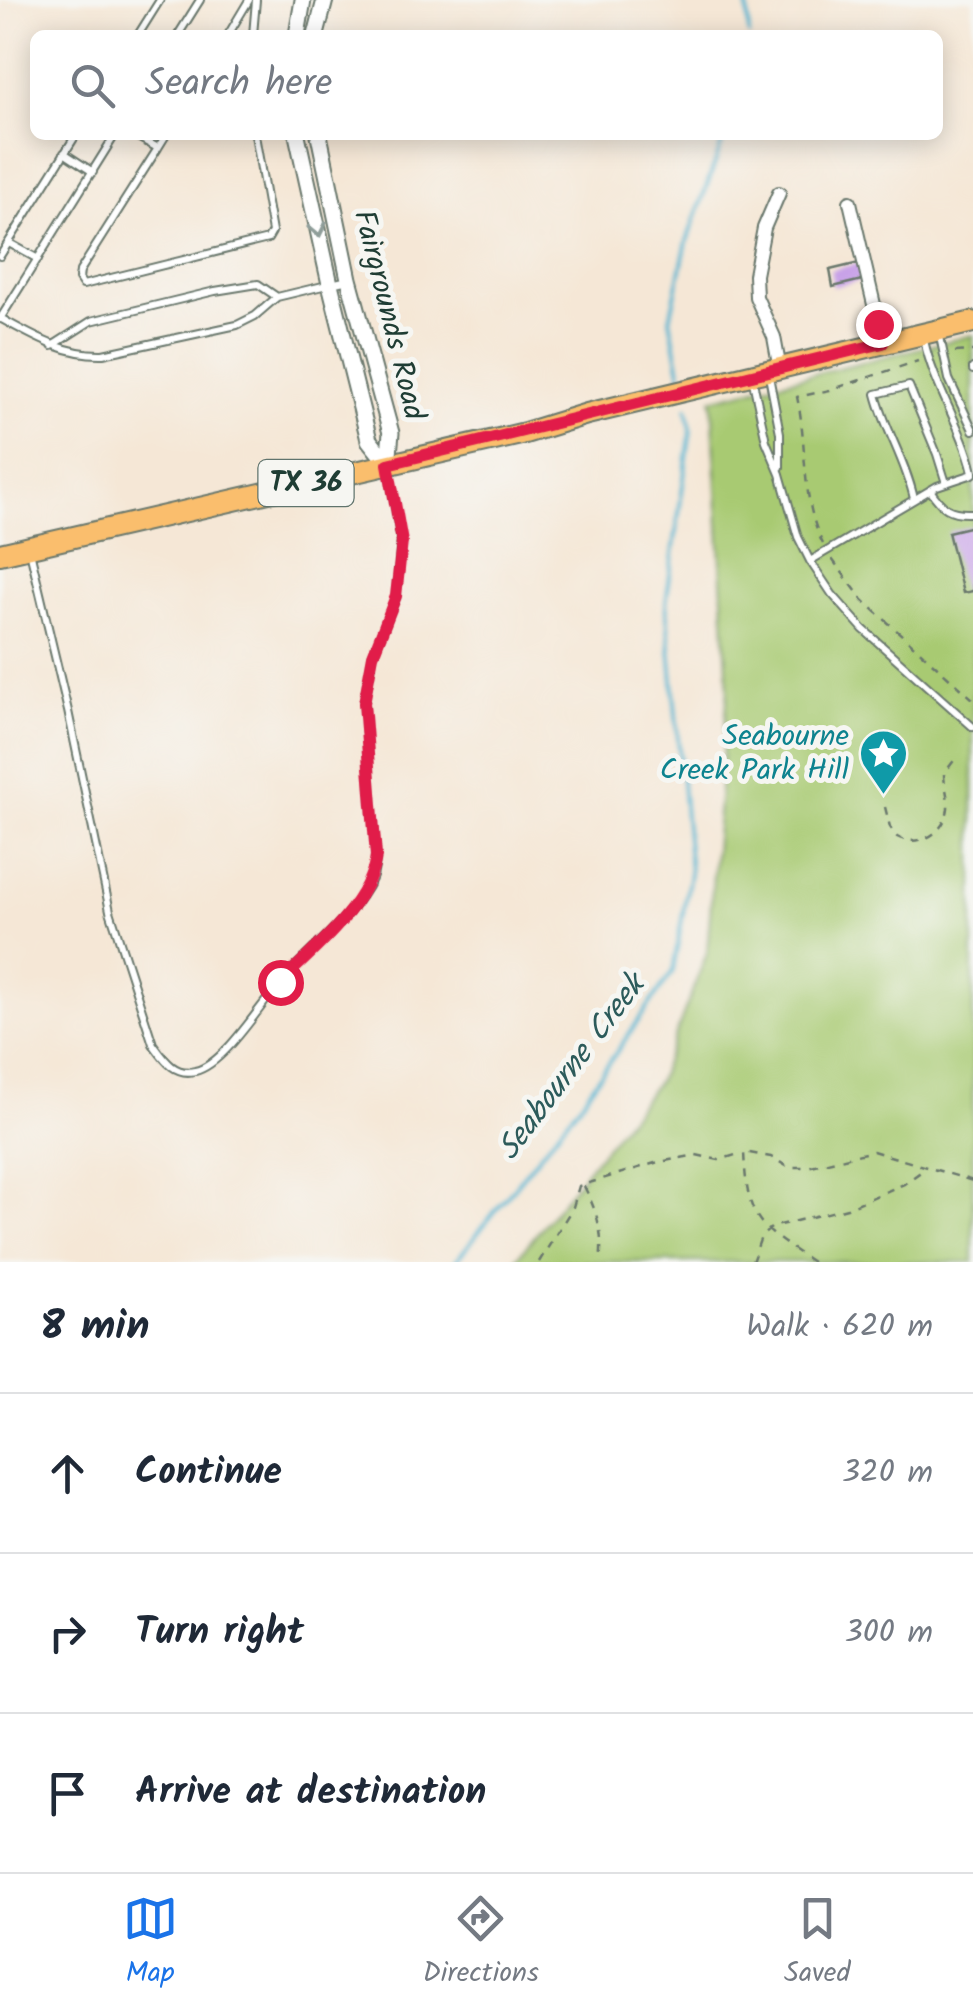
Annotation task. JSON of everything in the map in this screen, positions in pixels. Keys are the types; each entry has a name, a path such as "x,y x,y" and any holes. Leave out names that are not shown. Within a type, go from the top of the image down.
{"main road":[{"name":"TX 36","path":"0,554 973,322"}],"street":[{"path":"298,30 302,0"},
{"path":"317,30 325,0"},
{"name":"Fairgrounds Road","path":"298,140 369,440 388,464"},
{"name":"Fairgrounds Road","path":"320,140 349,280 392,433 388,464"},
{"path":"767,373 774,337 756,297 755,275 764,228 778,192"},
{"path":"850,202 883,343"}],"lane":[{"path":"141,30 160,0"},
{"path":"181,30 200,0"},
{"path":"231,30 252,0"},
{"path":"252,0 253,30"},
{"path":"0,256 73,140"},
{"path":"113,140 0,318 52,346 83,355 103,354 238,324 278,297 349,280"},
{"path":"143,140 158,148"},
{"path":"163,140 80,271 83,285 268,239 272,232 256,140"},
{"path":"64,153 93,172"},
{"path":"9,243 38,259"},
{"path":"52,346 90,321 215,290 258,284 278,297"},
{"path":"931,332 944,354 953,391 973,430"},
{"path":"810,561 930,490 973,473 928,358 931,332"},
{"path":"767,373 766,440 798,537 810,561 832,594 863,628 973,728"},
{"path":"767,373 780,434 780,474"},
{"path":"914,499 907,468 881,414 876,394 909,386 946,483"},
{"path":"29,548 110,911 153,1044 165,1062 179,1072 198,1071 224,1052 280,982 329,935 373,877 376,856 364,703 373,655 396,596 402,542 388,464"},
{"path":"930,490 940,506 950,512 971,513"}],"path":[{"path":"944,354 973,350"},
{"path":"928,358 797,397 809,500 826,551 862,600 973,699"},
{"path":"885,807 897,837 911,842 930,836 947,812 944,774 958,755"},
{"path":"539,1262 573,1207 579,1186 696,1154 720,1160 744,1152 770,1157 788,1167 808,1167 873,1151 973,1180"},
{"path":"744,1152 750,1204 766,1232 812,1262"},
{"path":"752,1262 766,1232 863,1202 904,1184 928,1167"},
{"path":"584,1184 598,1215 602,1236 600,1262"}],"green space":[{"path":"973,335 973,1262 514,1262 658,1081 707,953 728,688 712,399"}],"building":[{"path":"859,263 862,280 833,287 830,270"},
{"path":"973,526 973,591 963,593 948,532"}],"waterway":[{"name":"Seabourne Creek","path":"747,0 749,30"},
{"name":"Seabourne Creek","path":"681,377 670,319 687,241 723,140"},
{"name":"Seabourne Creek","path":"455,1262 583,1100 673,971 690,873 666,603 691,429 687,408"}],"place":[{"name":"Seabourne Creek Park Hill","path":"884,796"}],"route":[{"path":"280,982 329,935 373,877 376,856 364,703 373,655 396,596 402,542 388,464 883,343 878,324"}]}
